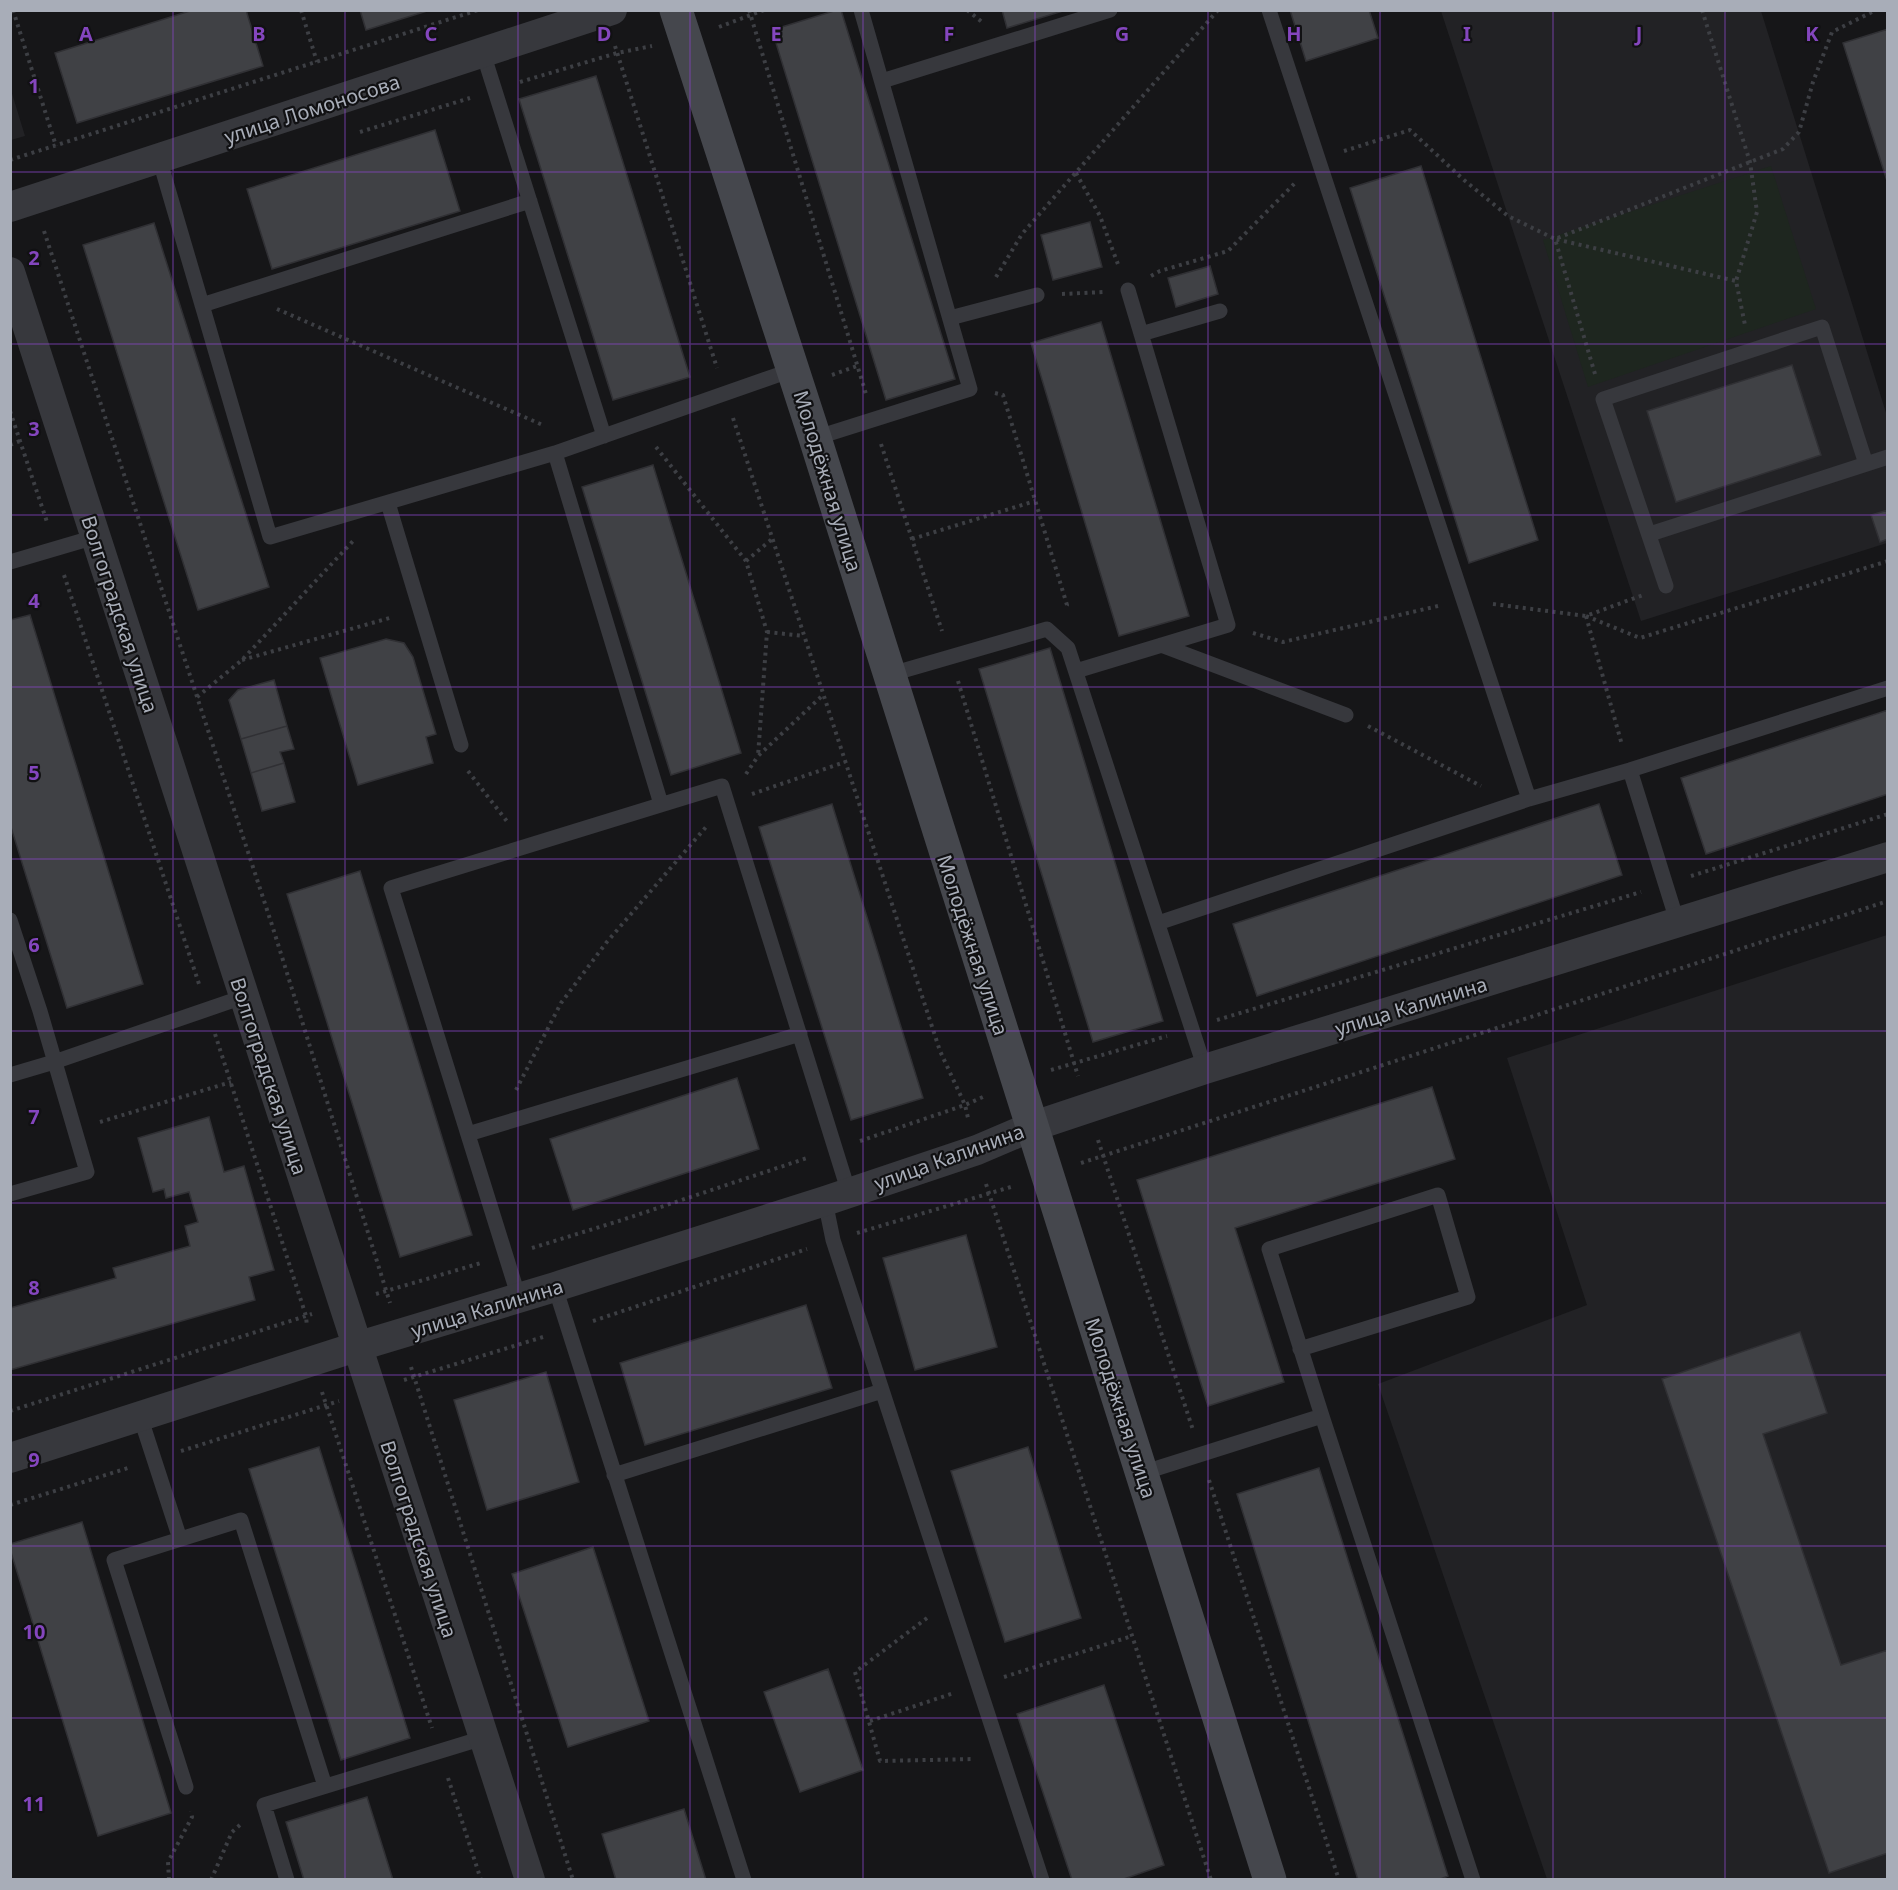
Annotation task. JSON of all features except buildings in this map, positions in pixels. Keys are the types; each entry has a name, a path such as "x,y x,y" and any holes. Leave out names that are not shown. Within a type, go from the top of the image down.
{"main road":[{"name":"Молодёжная улица","path":"681,25 815,438 1270,1880"}],"street":[{"name":"улица Ломоносова","path":"10,207 609,11"},
{"name":"Волгоградская улица","path":"10,272 530,1880"},
{"name":"улица Калинина","path":"10,1458 837,1197 977,1150 1031,1126 1205,1069 1887,858"}],"lane":[{"path":"815,438 970,389 861,10"},
{"path":"882,81 1110,10"},
{"path":"1269,10 1522,801"},
{"path":"483,53 604,436"},
{"path":"159,158 270,537 555,453 792,370"},
{"path":"202,305 530,201"},
{"path":"1076,671 1228,625 1128,290"},
{"path":"950,318 1037,295"},
{"path":"1141,334 1220,311"},
{"path":"1666,586 1603,399 1822,327 1866,464"},
{"path":"555,453 661,804"},
{"path":"1650,534 1887,457"},
{"path":"388,503 462,745"},
{"path":"10,562 95,537"},
{"path":"888,675 1047,628 1068,648 1205,1069"},
{"path":"1161,645 1346,715"},
{"path":"1158,923 1522,801 1630,770 1887,687"},
{"path":"1630,770 1678,924"},
{"path":"519,1298 391,888 722,786 835,1149 837,1197 833,1240 1042,1880"},
{"path":"10,921 40,1011 87,1172 10,1194"},
{"path":"10,1074 54,1062 243,997"},
{"path":"468,1134 800,1034"},
{"path":"1300,1349 1468,1297 1438,1195 1269,1249 1300,1349 1473,1880"},
{"path":"555,1287 744,1880"},
{"path":"614,1475 882,1391"},
{"path":"140,1416 180,1539"},
{"path":"1142,1473 1322,1416"},
{"path":"186,1786 114,1560 241,1520 325,1786"},
{"path":"287,1880 264,1805 483,1738"}],"path":[{"path":"13,10 56,146"},
{"path":"301,10 317,62"},
{"path":"10,160 478,10"},
{"path":"360,132 617,53 681,25 764,10"},
{"path":"975,311 1022,234 1218,10"},
{"path":"1702,10 1750,162 1757,212 1736,281 1751,350"},
{"path":"1555,239 1783,149 1800,132 1813,82 1832,32 1876,10"},
{"path":"609,11 617,53 725,394 940,1051 965,1105 988,1194 1211,1880"},
{"path":"750,13 873,420 950,656 1074,1064 1339,1880"},
{"path":"1037,295 1128,290 1160,270 1228,251 1318,160 1410,130 1464,180 1509,216 1555,239 1736,281"},
{"path":"1076,173 1100,216 1128,290"},
{"path":"54,227 44,230 272,925 399,1334 573,1880"},
{"path":"1555,239 1603,399"},
{"path":"240,293 585,443"},
{"path":"1003,395 1067,605"},
{"path":"10,411 231,1082 306,1317 312,1361 481,1880"},
{"path":"639,424 746,561 767,632 758,756"},
{"path":"10,445 21,441"},
{"path":"912,539 1035,501"},
{"path":"197,697 242,660 388,503"},
{"path":"746,561 772,539"},
{"path":"1630,770 1586,616 1640,638 1887,561"},
{"path":"242,660 420,609"},
{"path":"767,632 804,636"},
{"path":"498,1126 561,1003 606,943 727,802 758,756 823,695"},
{"path":"1346,715 1522,801"},
{"path":"462,745 468,773 527,846"},
{"path":"727,802 845,762"},
{"path":"622,1220 965,1105 1016,1080 1665,884 1887,814"},
{"path":"10,1505 370,1390 568,1330 833,1240 1047,1176 1103,1155 1887,902"},
{"path":"74,1130 231,1082"},
{"path":"951,1600 855,1672 880,1761 1002,1759"},
{"path":"170,1880 168,1862 192,1817 186,1786"},
{"path":"212,1880 232,1832 264,1805"}],"shaded area":[{"path":"1441,11 1761,11 1887,416 1887,543 1641,621"},
{"path":"10,87 25,136 11,140 10,140"},
{"path":"1771,166 1816,309 1588,387 1543,240"},
{"path":"1887,935 1887,1879 1547,1879 1378,1384 1587,1305 1507,1058"}]}
